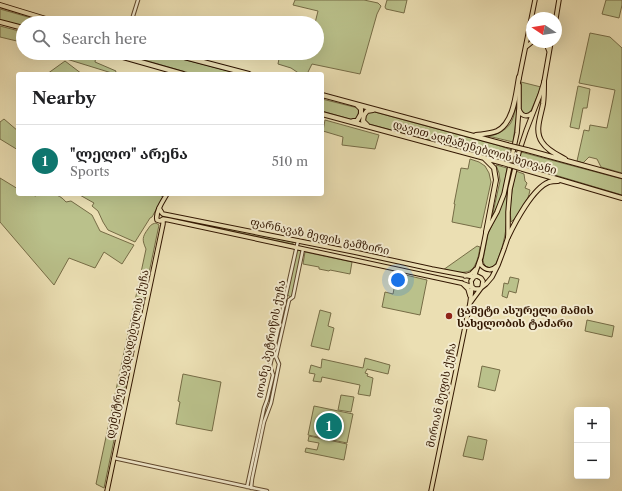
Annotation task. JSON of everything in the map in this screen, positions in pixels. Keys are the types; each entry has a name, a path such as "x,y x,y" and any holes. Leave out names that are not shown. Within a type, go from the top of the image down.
{"highway":[{"path":"0,5 36,16"},
{"path":"0,22 16,26"},
{"path":"136,60 176,72"},
{"path":"196,60 241,72"},
{"path":"471,135 494,132 507,122 511,114 519,77"},
{"path":"544,82 543,104 538,128 540,139 550,150 572,163"},
{"name":"დავით აღმაშენებლის ხეივანი","path":"324,95 622,176"},
{"path":"348,121 357,121 360,116 361,109 356,104"},
{"path":"368,126 363,120 366,111 379,110"},
{"name":"დავით აღმაშენებლის ხეივანი","path":"324,115 503,163 622,198"},
{"path":"484,158 494,168 496,180 486,232"},
{"path":"508,237 520,214 539,189 549,182 567,182"}],"main road":[{"path":"474,277 477,276 482,278 482,287 477,289 472,287 472,281 481,257 486,232 502,200 517,132 519,77 535,0"},
{"path":"557,12 559,0"},
{"path":"548,48 550,52"},
{"name":"მირიან მეფის ქუჩა","path":"470,303 482,287 490,280 498,266 508,237 509,197 519,152 544,82 550,48"},
{"path":"519,108 521,114 526,116 530,115 534,111"},
{"path":"162,221 156,218 159,208 166,196"},
{"path":"159,208 164,216 162,221 162,229"},
{"path":"157,214 162,213"},
{"name":"ფარნავაზ მეფის გამზირი","path":"162,213 474,277"},
{"name":"ფარნავაზ მეფის გამზირი","path":"162,221 169,220 358,260 466,284 472,287"},
{"name":"დემეტრე თავდადებულის ქუჩა","path":"107,491 144,319 162,229 162,221"},
{"path":"358,260 360,253"},
{"path":"481,257 481,265 486,269 489,270 498,266"},
{"path":"466,284 469,279 466,276 471,274 477,268"},
{"path":"461,283 468,289 471,299"},
{"name":"მირიან მეფის ქუჩა","path":"431,491 471,299 472,287"}],"street":[{"path":"133,16 138,0"},
{"name":"იოანე პეტრიწის ქუჩა","path":"279,336 298,241"},
{"name":"იოანე პეტრიწის ქუჩა","path":"251,488 262,417 273,375 270,366 288,300 293,297 303,249"},
{"path":"286,296 287,298 290,298"},
{"name":"იოანე პეტრიწის ქუჩა","path":"262,422 271,403 279,364 273,358"},
{"path":"264,407 268,408"},
{"path":"262,417 262,419 265,418"},
{"name":"იოანე პეტრიწის ქუჩა","path":"247,487 258,443"},
{"path":"114,458 267,491"}],"green space":[{"path":"295,0 364,0 378,3 381,6 377,14 360,74 312,64 308,72 297,72 291,68 278,64 279,60 324,60 324,16 317,16 318,11 293,5"},
{"path":"387,0 407,0 404,13 386,9 385,7"},
{"path":"606,0 622,0 619,18 602,14"},
{"path":"0,9 24,16 16,16 16,24 0,20"},
{"path":"0,26 16,30 16,41 0,37"},
{"path":"590,33 610,37 622,48 622,173 601,167 597,159 589,157 583,163 577,161 584,130 589,131 590,125 607,128 615,90 579,83"},
{"path":"70,60 95,60 95,62 116,71 109,72"},
{"path":"144,60 186,60 232,72 186,72"},
{"path":"65,61 79,72 50,72"},
{"path":"521,82 541,87 530,113 525,115 521,110"},
{"path":"578,86 590,89 587,108 583,108 579,129 570,127"},
{"path":"324,100 358,108 357,117 353,120 324,112"},
{"path":"517,101 513,142 488,136 500,133 512,122"},
{"path":"371,111 512,150 509,161 365,123 366,112"},
{"path":"4,119 16,129 16,149 0,139 0,122"},
{"path":"325,120 379,135 375,149 342,145 343,137 324,131"},
{"path":"521,152 622,179 622,195 518,164"},
{"path":"470,159 485,166 489,173 491,182 481,228 452,222 461,168 468,169"},
{"path":"496,165 507,168 503,192 492,217 500,181"},
{"path":"511,170 513,171 507,195 507,223 503,242 494,267 488,268 485,266 483,260 488,234 499,210"},
{"path":"516,171 524,174 525,181 527,183 525,188 530,190 523,208 511,222 511,196"},
{"path":"0,178 16,188 16,196 58,196 66,202 71,201 92,215 100,231 134,245 122,264 104,252 95,268 69,258 54,285 0,222"},
{"path":"82,196 163,197 152,217 135,242 108,230 98,211 92,206 94,203"},
{"path":"168,216 293,242 293,244 169,218"},
{"path":"156,223 159,225 104,488 96,484 146,249 143,239 150,226"},
{"path":"477,246 480,247 479,254 473,269 465,272 443,270"},
{"path":"297,250 302,253 291,297 287,295"},
{"path":"305,252 352,262 350,274 319,269 319,267 303,264"},
{"path":"397,273 427,280 420,315 382,307 385,292 393,294"},
{"path":"510,277 519,279 516,293 509,291 507,298 502,296 504,283 508,284"},
{"path":"320,310 331,313 328,326 334,328 329,350 311,346"},
{"path":"587,320 614,326 612,337 585,331"},
{"path":"365,358 390,365 388,374 367,369 365,373 368,374 367,376 373,378 370,396 358,394 360,385 322,377 321,382 313,381 315,374 309,373 311,365 321,368 322,359 363,368"},
{"path":"482,366 500,370 495,391 478,387"},
{"path":"183,374 221,382 212,431 176,424 180,402 178,401"},
{"path":"341,395 354,397 351,412 338,410"},
{"path":"314,406 353,414 347,443 308,435"},
{"path":"309,436 347,444 344,460 305,452 306,448 317,450 319,443 308,441"},
{"path":"468,436 487,440 483,460 463,456"}],"place":[{"name":"ცამეტი ასურელი მამის სახელობის ტაძარი","path":"449,316"},
{"name":"\"ლელო\" არენა","path":"329,426"}]}
